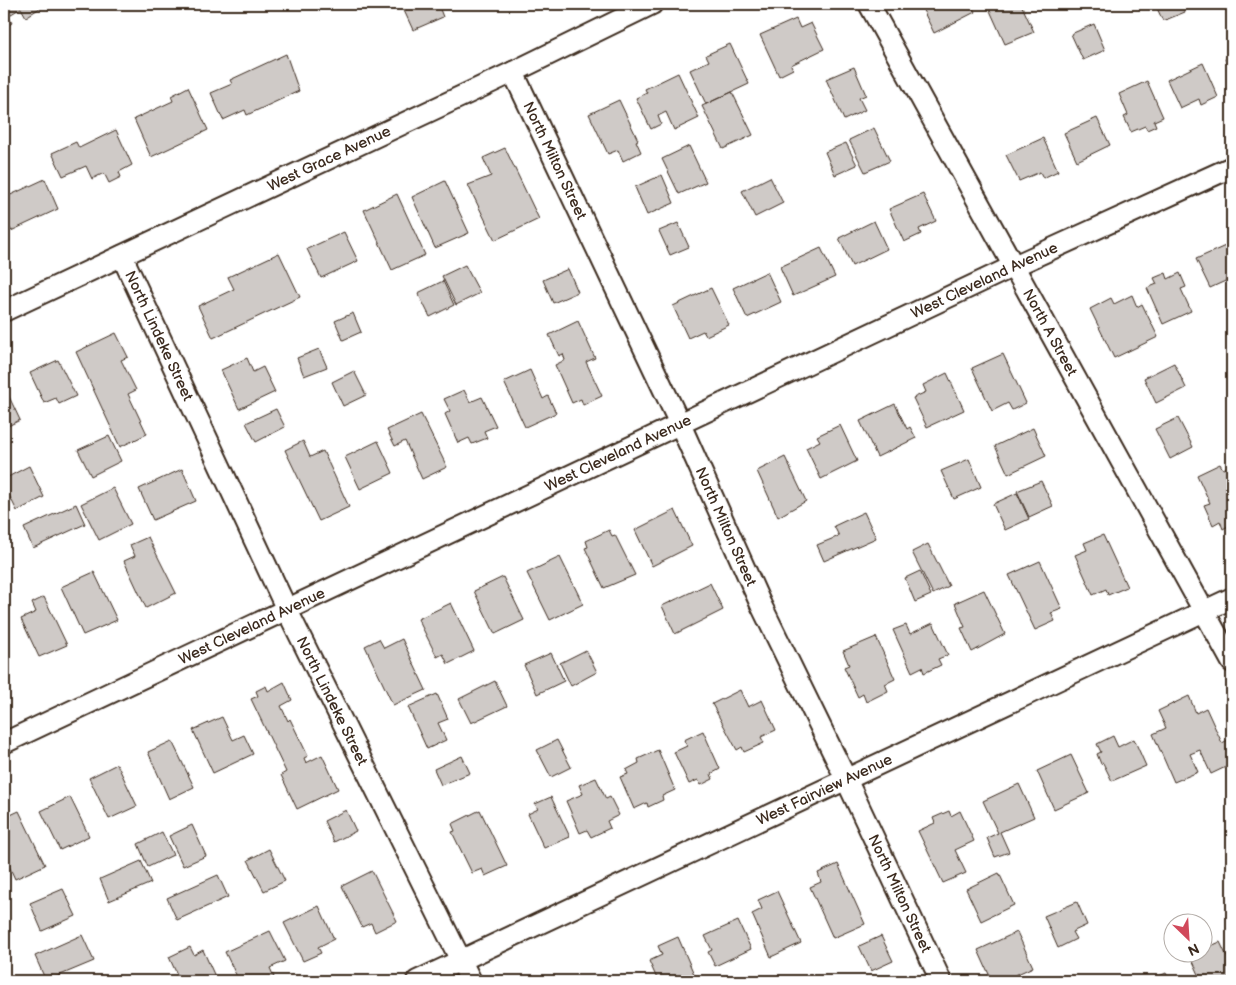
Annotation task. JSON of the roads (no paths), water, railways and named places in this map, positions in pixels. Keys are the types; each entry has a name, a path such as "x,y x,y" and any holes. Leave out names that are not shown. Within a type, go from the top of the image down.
{"street":[{"name":"West Grace Avenue","path":"4,311 514,72 652,4"},
{"name":"North A Street","path":"869,4 1232,662"},
{"name":"North Milton Street","path":"514,72 680,424 761,605 846,779 941,981"},
{"name":"West Cleveland Avenue","path":"4,743 1014,266 1232,167"},
{"name":"North Lindeke Street","path":"122,256 288,610 472,981"},
{"name":"West Fairview Avenue","path":"417,981 1232,598"}]}
